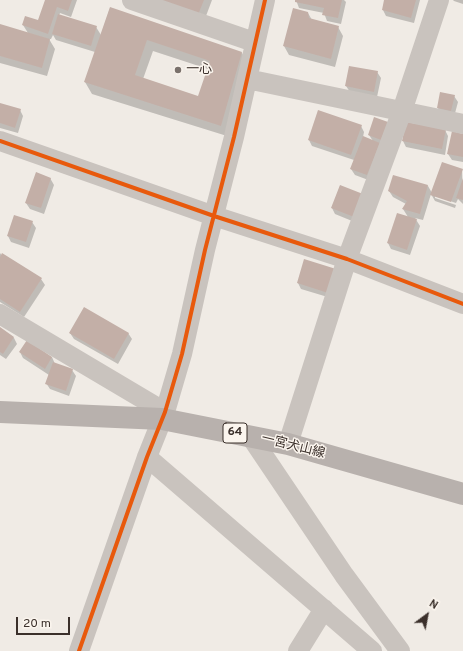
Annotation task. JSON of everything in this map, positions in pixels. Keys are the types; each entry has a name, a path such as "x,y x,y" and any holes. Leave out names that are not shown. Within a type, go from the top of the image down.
{"main road":[{"name":"一宮犬山線","path":"0,412 163,415 251,437 288,444 463,494"}],"street":[{"path":"132,0 254,42"},
{"path":"79,651 163,415 182,354 265,0"},
{"path":"288,444 347,259 402,111 439,0"},
{"path":"247,79 463,124"},
{"path":"0,141 214,216 347,259 463,304"},
{"path":"0,314 163,415"},
{"path":"251,437 344,575 400,651"},
{"path":"147,457 372,651"},
{"path":"298,651 324,609"}],"building":[{"path":"45,0 72,0 68,11 57,7 48,34 22,25 25,16 38,20"},
{"path":"156,0 204,0 198,15"},
{"path":"295,0 342,0 338,18 322,15 324,8 295,2"},
{"path":"384,0 416,0 411,18 382,10"},
{"path":"110,7 242,52 221,126 84,82","holes":["147,40 210,61 198,96 135,75"]},
{"path":"293,8 308,12 309,18 339,26 331,59 283,46"},
{"path":"58,14 97,26 91,46 52,34"},
{"path":"0,24 50,39 42,68 0,56"},
{"path":"349,66 378,71 374,92 345,86"},
{"path":"440,92 455,95 451,111 437,108"},
{"path":"0,103 21,109 15,128 0,123"},
{"path":"318,110 362,125 351,155 308,140"},
{"path":"374,117 388,122 381,140 368,135"},
{"path":"406,122 446,129 442,149 402,141"},
{"path":"452,131 463,134 463,157 447,154"},
{"path":"363,136 380,143 367,175 350,169"},
{"path":"442,162 463,169 451,202 430,195"},
{"path":"36,172 51,178 41,208 25,203"},
{"path":"393,175 428,185 420,214 402,209 407,201 388,191"},
{"path":"463,178 463,200 456,198"},
{"path":"340,185 363,194 354,217 331,208"},
{"path":"397,213 417,219 407,250 387,243"},
{"path":"14,215 33,221 26,242 7,236"},
{"path":"2,253 42,278 20,312 0,299 0,257"},
{"path":"304,259 336,269 328,293 297,283"},
{"path":"84,307 129,333 114,359 69,333"},
{"path":"0,327 14,337 3,354 0,352"},
{"path":"27,340 52,357 45,369 19,352"},
{"path":"53,362 73,369 66,391 45,384"}],"cycle path":[{"path":"79,651 147,457 165,412 182,354 205,250 234,137 265,0"},
{"path":"0,141 214,216 347,259 463,304"}],"place":[{"name":"一心","path":"178,70"}]}
